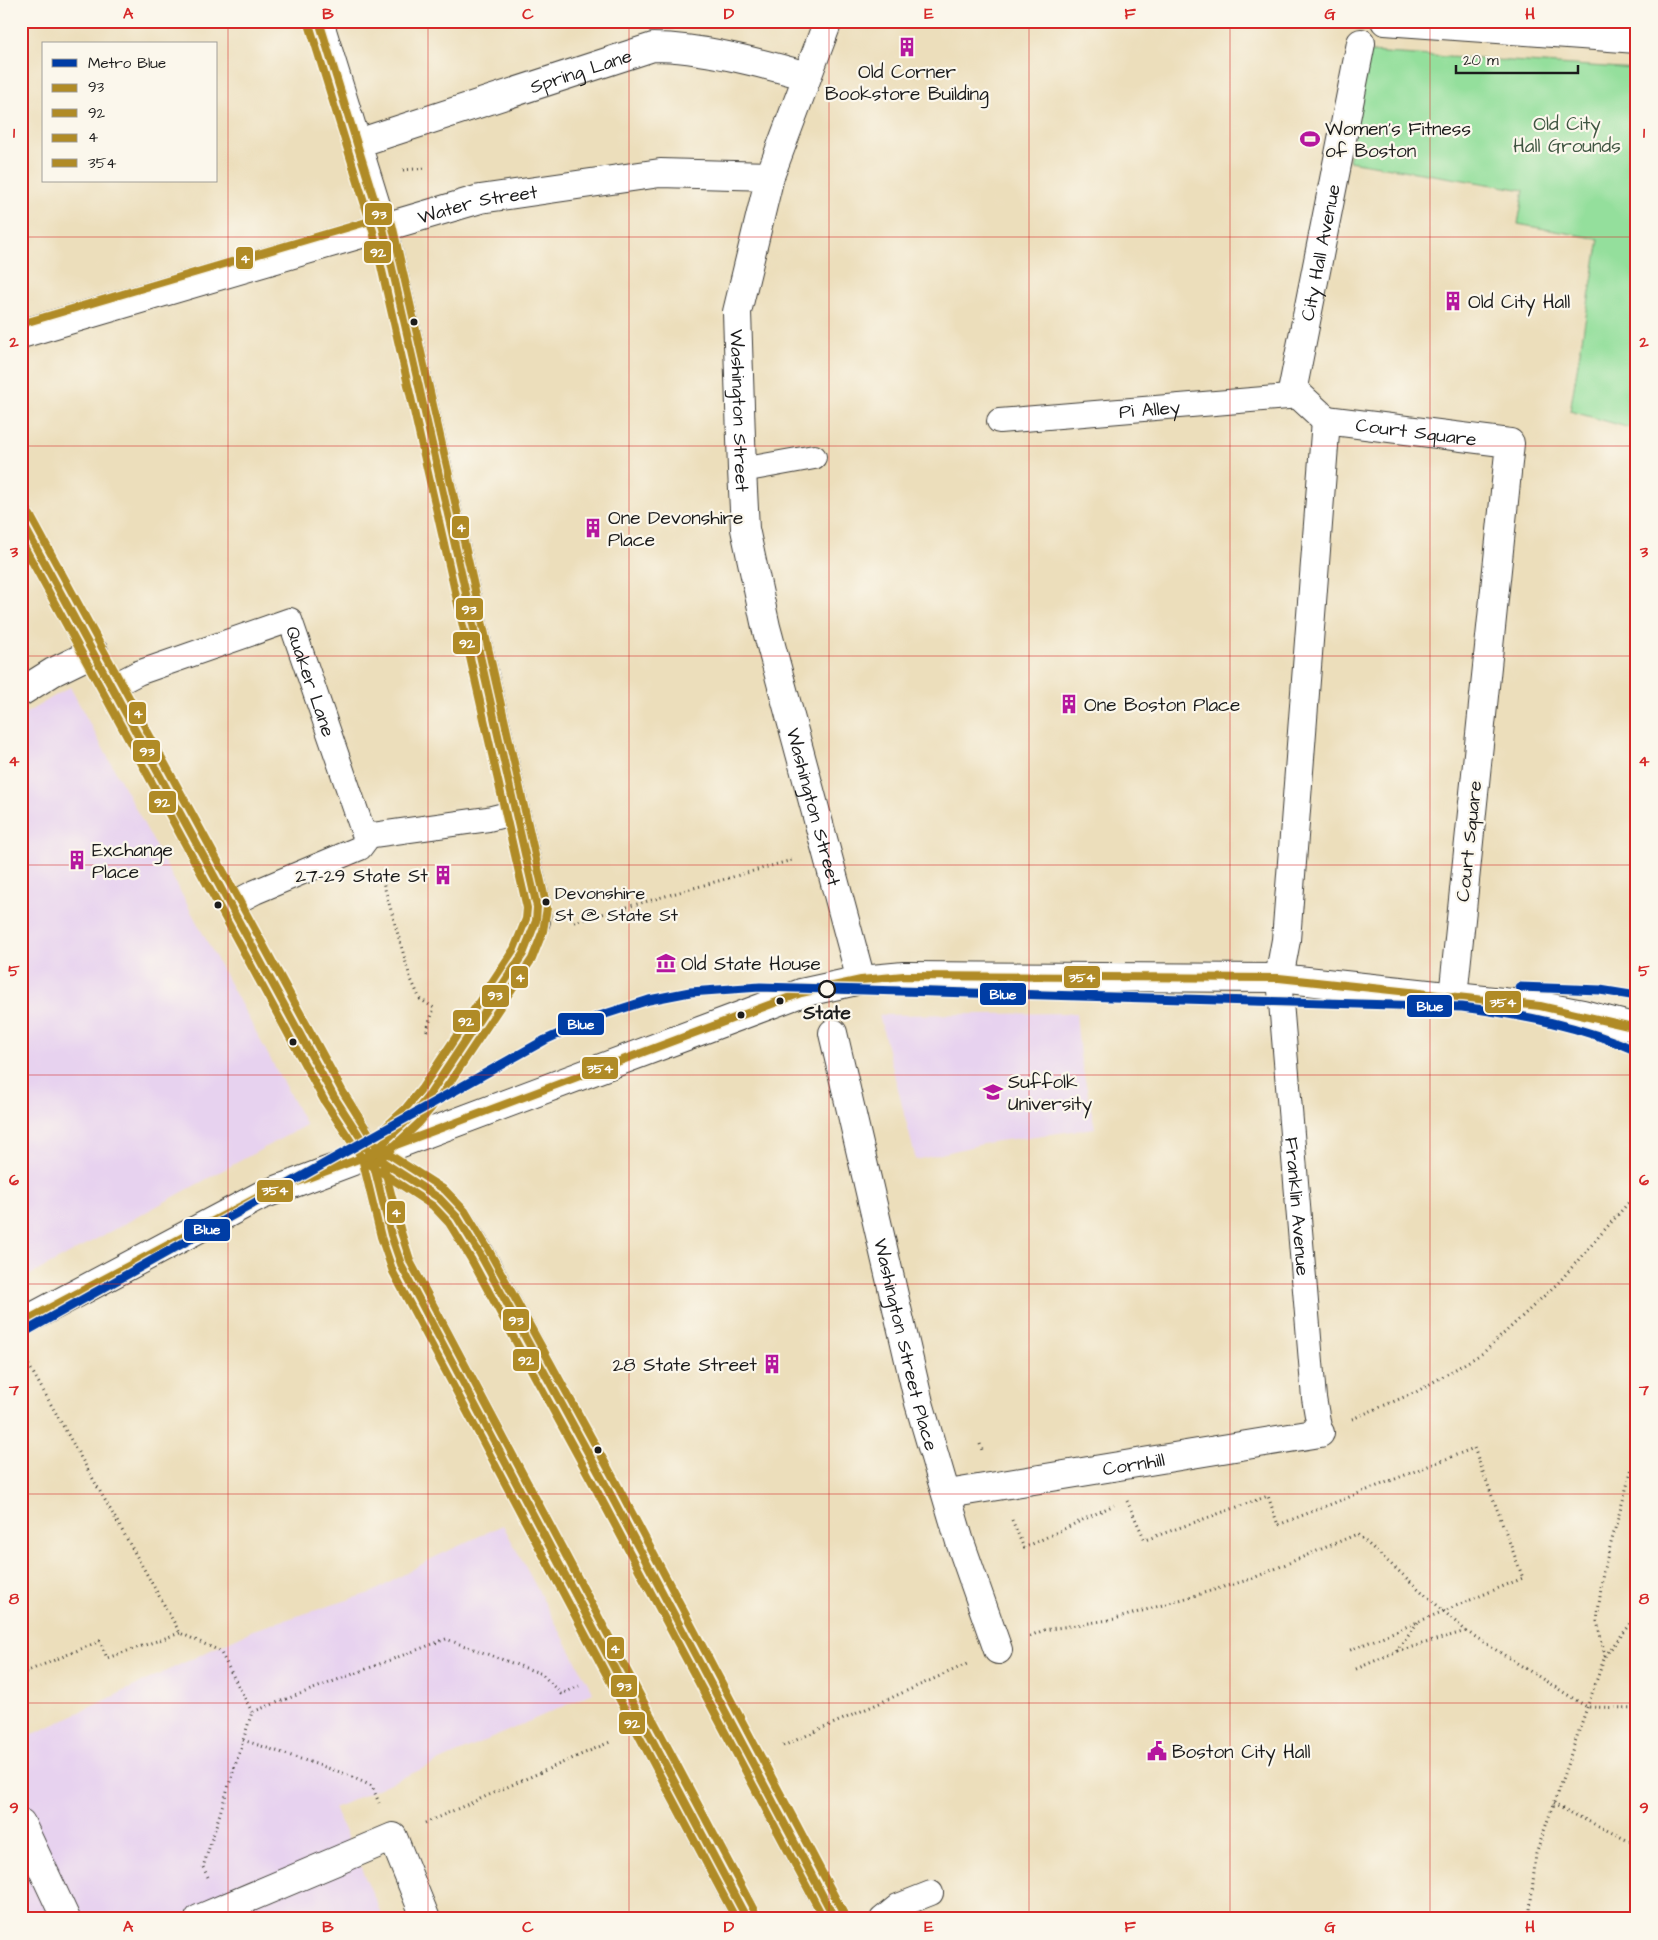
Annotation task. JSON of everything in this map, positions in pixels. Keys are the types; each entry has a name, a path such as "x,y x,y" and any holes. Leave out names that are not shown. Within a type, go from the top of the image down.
{"main road":[{"path":"319,21 384,228 537,907 536,921 523,954 430,1094 412,1116 371,1154"},
{"name":"Washington Street","path":"828,21 770,176 737,312 742,470 745,529 766,627 861,980"},
{"path":"1386,21 1591,28 1637,39"},
{"name":"City Hall Avenue","path":"1300,396 1293,387 1361,42"},
{"name":"Spring Lane","path":"358,143 653,47 672,47 764,64 807,76"},
{"name":"Water Street","path":"21,334 480,199 660,173 770,176"},
{"path":"1279,978 1286,940 1326,420 1300,396"},
{"name":"Court Square","path":"1326,420 1510,442 1453,997"},
{"path":"21,520 334,1097 371,1154 391,1234 402,1267 748,1919"},
{"path":"21,692 53,672 94,652"},
{"path":"21,1322 240,1206 371,1154 801,994 861,980 904,976 1279,978 1540,1006 1584,1014 1637,1028"},
{"name":"Washington Street Place","path":"833,1033 919,1403 948,1494 986,1656"},
{"path":"371,1154 439,1198 464,1226 601,1475 834,1919"},
{"name":"Cornhill","path":"948,1494 1320,1433"},
{"path":"21,1823 66,1919"},
{"path":"211,1914 393,1837 426,1919"}],"lane":[{"name":"Pi Alley","path":"1000,421 1300,396"},
{"path":"742,470 814,457"},
{"name":"Quaker Lane","path":"112,687 138,672 290,620 366,836"},
{"path":"230,904 360,848 365,843 366,836 488,819 517,812"},
{"name":"Franklin Avenue","path":"1279,978 1314,1398 1320,1433"},
{"path":"882,1919 898,1906 931,1893"}],"path":[{"path":"403,170 427,168"},
{"path":"574,922 798,859"},
{"path":"381,873 410,977 420,999 434,1008 424,1040"},
{"path":"1320,1433 1416,1392 1483,1353 1559,1282 1637,1193"},
{"path":"21,1365 27,1362 180,1634 220,1651 252,1712 203,1867 211,1914"},
{"path":"980,1444 1024,1548 1126,1499 1145,1540 1268,1496 1278,1525 1474,1448 1523,1578 1348,1650"},
{"path":"1605,1656 1597,1621 1603,1572 1637,1450"},
{"path":"1044,1630 1115,1618 1251,1579 1357,1534 1466,1631 1588,1707 1635,1708 1637,1704"},
{"path":"1529,1919 1536,1854 1605,1656 1637,1616"},
{"path":"1395,1652 1419,1621"},
{"path":"1356,1670 1395,1652 1466,1631"},
{"path":"21,1674 100,1642 107,1658 180,1634"},
{"path":"252,1712 446,1639 542,1674 561,1694 579,1686"},
{"path":"780,1747 986,1656"},
{"path":"243,1740 343,1773 372,1786 393,1837 610,1742"},
{"path":"1553,1804 1637,1845"}],"shaded area":[{"name":"Exchange Place","path":"70,687 306,1125 21,1280 21,716"},
{"name":"Suffolk University","path":"1076,1013 1080,1056 1095,1128 991,1142 916,1160 879,1015"},
{"path":"503,1525 593,1693 334,1808 384,1919 21,1919 21,1740 253,1630 373,1592 431,1559"}],"green space":[{"name":"Old City Hall Grounds","path":"1369,52 1637,69 1637,430 1570,411 1599,239 1518,224 1524,190 1349,161"}],"metro line":[{"name":"Blue","path":"21,1334 545,1040 596,1017 649,1000 690,992 760,987 1462,1007 1573,1028 1637,1051"},
{"name":"Blue","path":"1520,987 1600,990 1637,996"}],"transit line":[{"name":"93","path":"319,21 383,228 537,907 536,921 523,954 430,1094 412,1116 371,1154"},
{"name":"92","path":"309,24 373,231 527,908 526,919 514,949 422,1088 405,1109 364,1147"},
{"name":"4","path":"21,324 380,218 388,219 392,224 547,908 543,931 532,959 438,1100 419,1123 378,1161"},
{"name":"4","path":"30,515 343,1092 380,1151 411,1263 756,1914"},
{"name":"93","path":"21,520 334,1097 371,1154 391,1235 402,1267 747,1919"},
{"name":"92","path":"21,541 325,1102 362,1158 381,1237 393,1272 736,1919"},
{"name":"354","path":"21,1323 260,1196 801,993 861,980 904,976 1279,978 1540,1006 1637,1028"},
{"name":"4","path":"376,1146 445,1190 465,1211 488,1249 614,1479 844,1914"},
{"name":"93","path":"371,1154 439,1198 457,1217 480,1254 605,1484 835,1919"},
{"name":"92","path":"366,1162 433,1206 449,1223 471,1259 596,1489 824,1919"}],"place":[{"name":"Old Corner Bookstore Building","path":"907,47"},
{"name":"Women's Fitness of Boston","path":"1310,139"},
{"name":"Old City Hall","path":"1453,301"},
{"name":"One Devonshire Place","path":"593,528"},
{"name":"One Boston Place","path":"1069,704"},
{"name":"Exchange Place","path":"77,860"},
{"name":"27-29 State St","path":"443,875"},
{"name":"Devonshire St @ State St","path":"546,902"},
{"name":"Old State House","path":"666,963"},
{"name":"State","path":"827,989"},
{"name":"Suffolk University","path":"993,1092"},
{"name":"28 State Street","path":"772,1364"},
{"name":"Boston City Hall","path":"1157,1751"}]}
